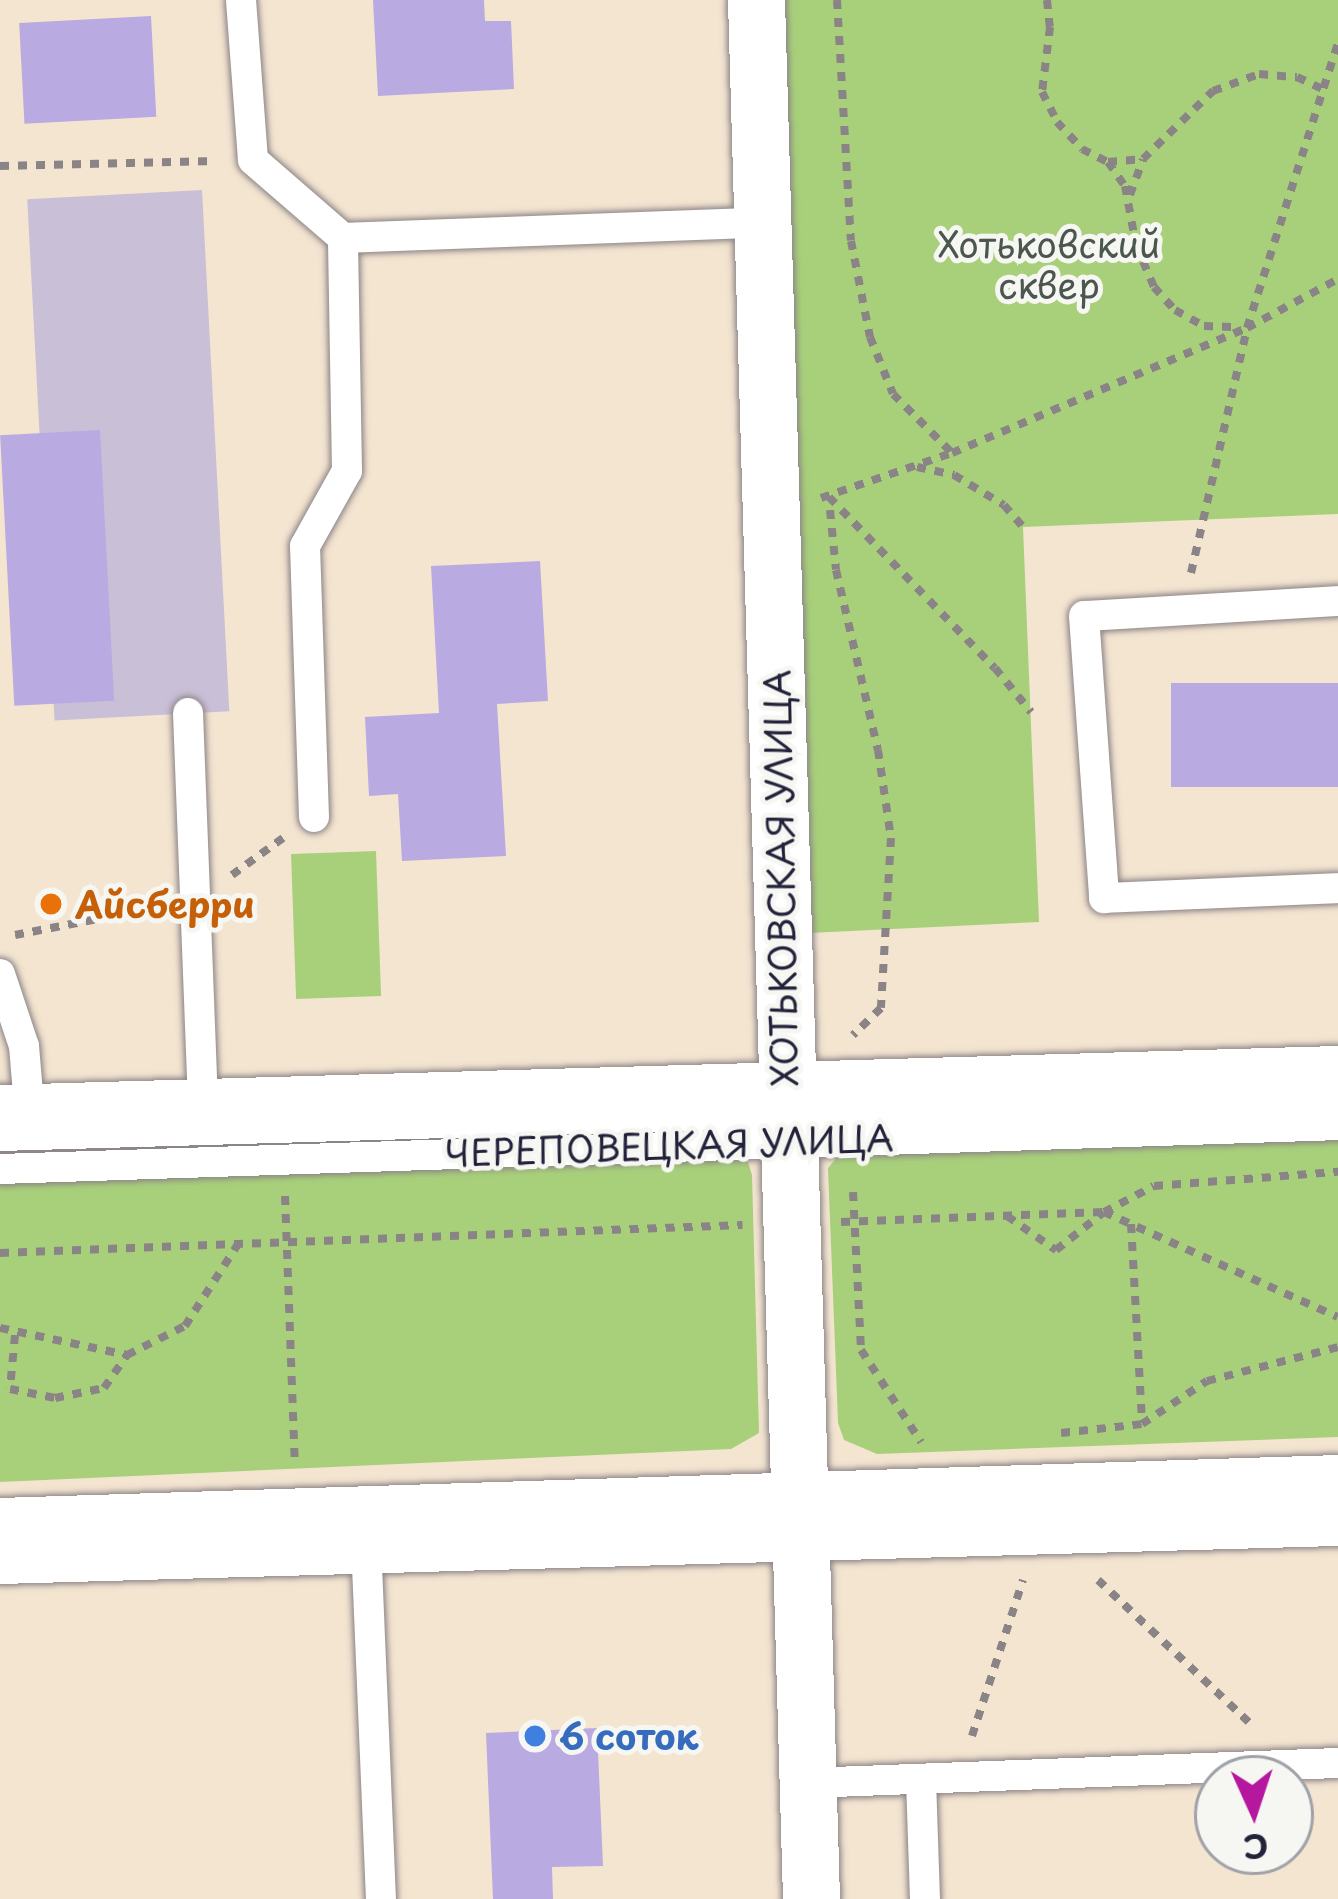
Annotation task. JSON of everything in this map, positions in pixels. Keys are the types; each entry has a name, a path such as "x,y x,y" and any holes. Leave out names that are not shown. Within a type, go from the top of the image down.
{"main road":[{"name":"ЧЕРЕПОВЕЦКАЯ УЛИЦА","path":"10,1135 203,1112 786,1117 1338,1079"},
{"path":"0,1551 366,1542 800,1510 1338,1514"}],"street":[{"name":"ХОТЬКОВСКАЯ УЛИЦА","path":"756,0 811,1899"}],"lane":[{"path":"241,0 253,160 343,238 762,223"},
{"path":"314,817 305,546 347,471 343,238"},
{"path":"1338,601 1084,616 1105,898 1338,888"},
{"path":"188,713 203,1112"},
{"path":"0,974 24,1046 10,1135"},
{"name":"ЧЕРЕПОВЕЦКАЯ УЛИЦА","path":"10,1135 786,1117 1338,1125"},
{"path":"0,1513 800,1510 1338,1471"},
{"path":"366,1542 381,1899"},
{"path":"807,1783 1194,1769"},
{"path":"922,1779 925,1899"}],"path":[{"path":"837,0 850,241 870,337 893,394 952,453"},
{"path":"1047,0 1050,27 1042,92 1070,136 1108,162 1125,186 1129,214 1154,287 1175,310 1204,326 1247,328"},
{"path":"1185,610 1247,328 1338,43"},
{"path":"1129,214 1132,182 1143,159 1213,91 1259,74 1298,77 1323,89"},
{"path":"1108,162 1143,159"},
{"path":"0,166 253,160"},
{"path":"829,497 952,453 1247,328 1338,280"},
{"path":"916,466 954,475 1004,505 1023,526"},
{"path":"829,497 994,668 1030,712"},
{"path":"829,497 836,570 878,750 891,838 881,1008 845,1042"},
{"path":"1006,1215 1056,1250 1104,1212 1154,1186 1338,1172"},
{"path":"285,1184 296,1471"},
{"path":"853,1192 861,1350 922,1444 932,1452"},
{"path":"0,1253 1104,1212 1338,1317"},
{"path":"1131,1224 1142,1424"},
{"path":"15,1335 10,1389 55,1398 104,1388 127,1354 184,1327 238,1244"},
{"path":"0,1328 15,1335 127,1354"},
{"path":"1056,1433 1142,1424 1207,1381 1338,1347"},
{"path":"922,1444 944,1442"},
{"path":"1090,1572 1282,1755"},
{"path":"958,1777 1025,1573"}],"shaded area":[{"path":"202,190 229,711 55,720 27,199"}],"green space":[{"name":"Хотьковский сквер","path":"778,0 1338,0 1338,514 1023,527 1039,922 809,933"},
{"path":"376,851 381,996 296,999 291,854"},
{"path":"1338,1121 1338,1437 877,1454 844,1440 838,1423 828,1168 855,1136"},
{"path":"746,1156 752,1175 759,1433 731,1449 0,1482 0,1171"}],"building":[{"path":"373,0 484,0 485,21 511,21 514,89 378,96"},
{"path":"151,16 156,117 24,124 19,23"},
{"path":"100,430 114,701 14,706 0,435"},
{"path":"540,561 548,701 497,704 506,856 402,861 398,794 369,796 365,717 439,713 431,566"},
{"path":"1171,683 1338,683 1338,787 1171,787"},
{"path":"597,1728 603,1866 552,1867 553,1899 493,1899 486,1733"}],"place":[{"name":"Айсберри","path":"51,904"},
{"name":"6 соток","path":"535,1736"}]}
